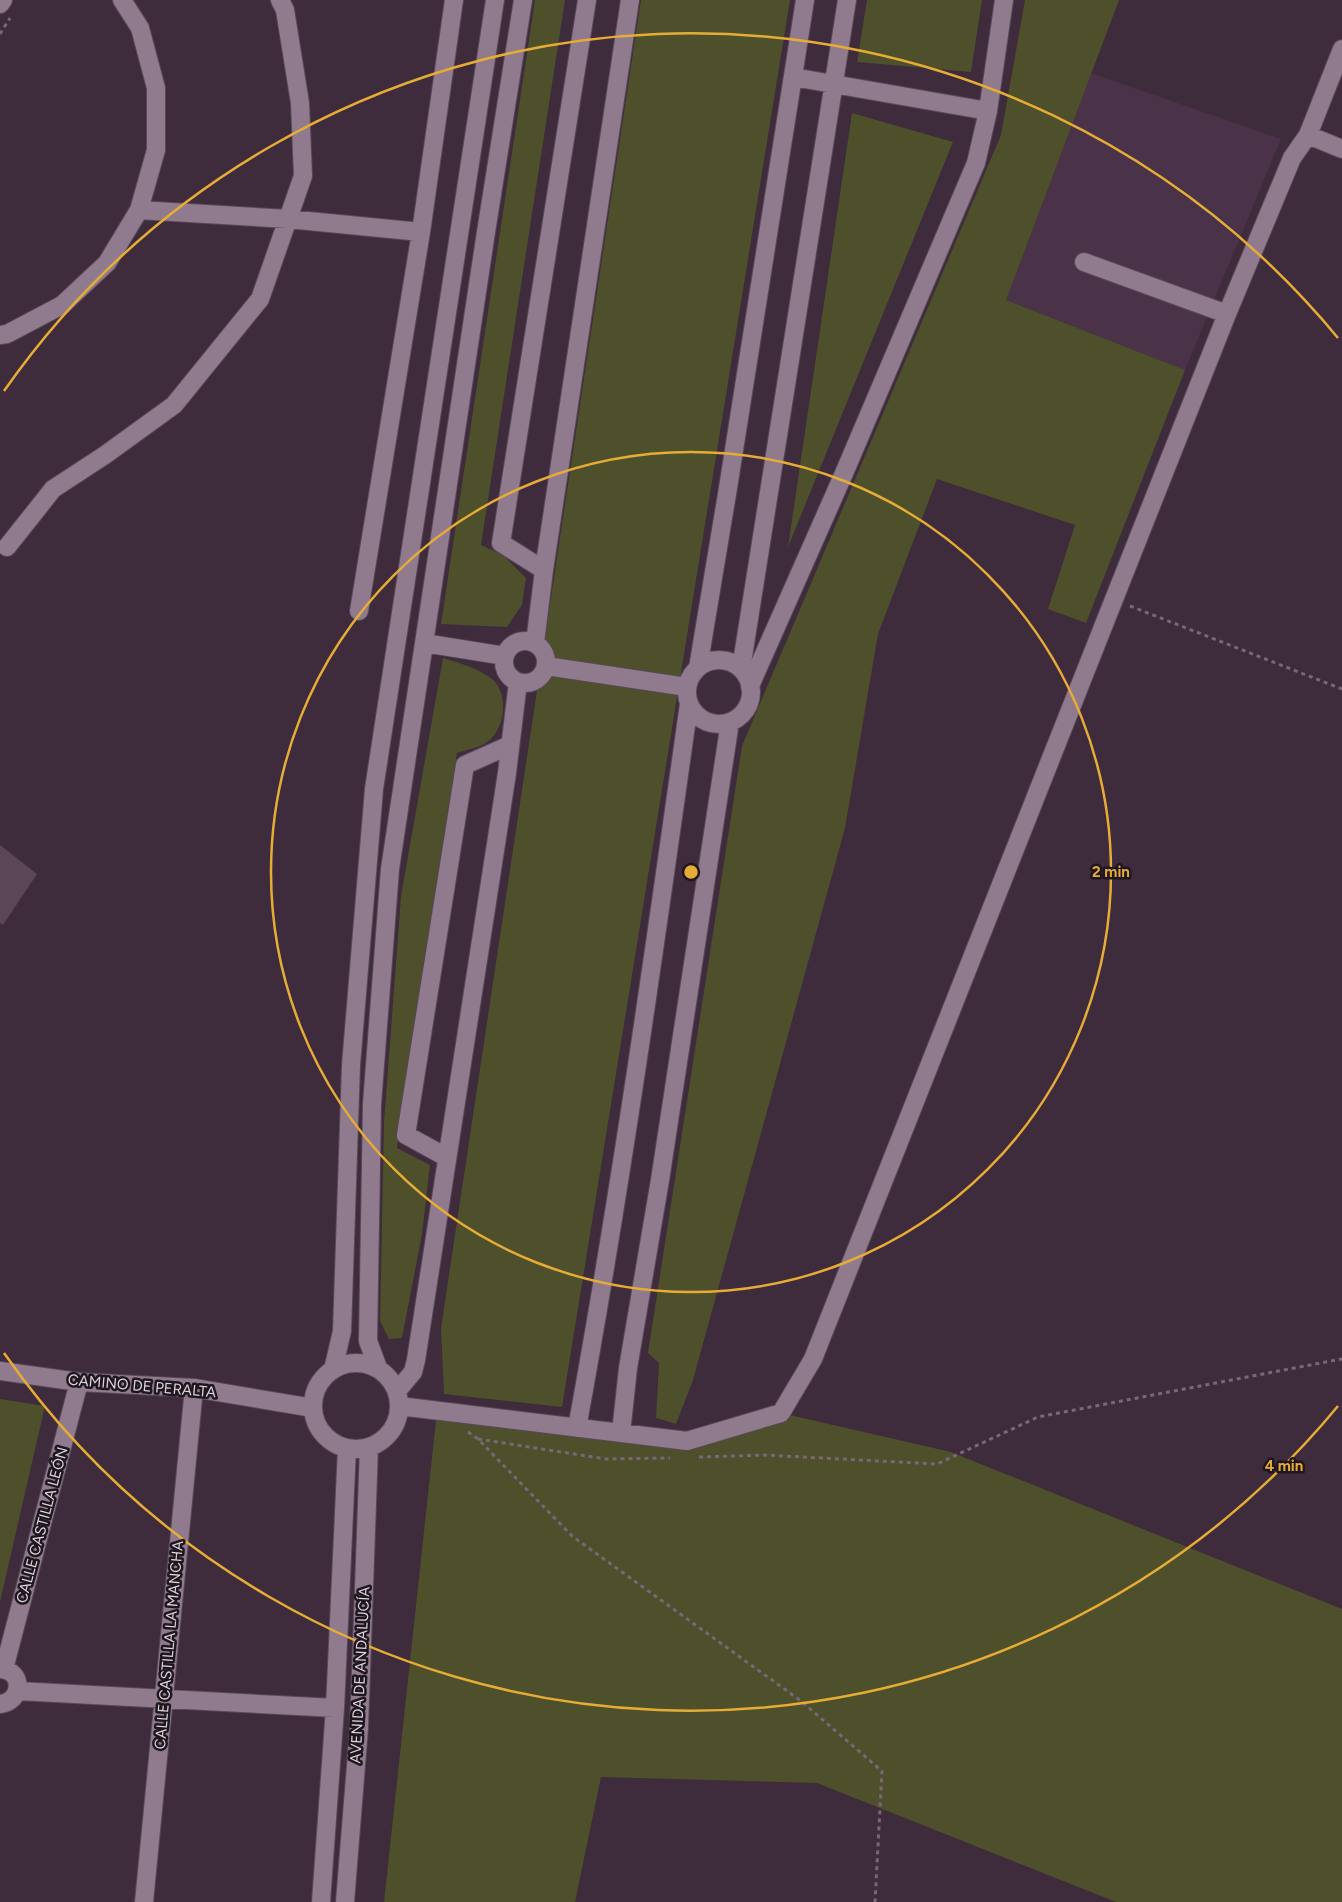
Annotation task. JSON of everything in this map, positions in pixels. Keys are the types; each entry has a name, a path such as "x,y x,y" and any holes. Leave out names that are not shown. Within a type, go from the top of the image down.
{"street":[{"path":"0,4 3,0"},
{"path":"0,335 7,334 62,305 107,263 139,210 156,150 156,88 140,28 122,0"},
{"path":"7,547 53,489 105,455 174,405 260,299 303,176 300,103 285,10 280,0"},
{"path":"359,611 421,232 454,0"},
{"path":"332,1370 342,1331 351,1065 374,789 495,0"},
{"path":"378,1368 368,1341 372,1104 390,869 523,0"},
{"path":"544,570 501,543 587,0"},
{"path":"535,643 544,570 630,0"},
{"path":"698,668 806,0"},
{"path":"741,670 847,0"},
{"path":"750,686 841,480 976,163 988,111 1004,0"},
{"path":"398,1399 577,1428 687,1441 781,1412 813,1359 1227,314 1292,158 1308,136 1342,50"},
{"path":"794,78 988,111"},
{"path":"1308,136 1342,149"},
{"path":"139,210 288,218 421,232"},
{"path":"1084,262 1227,314"},
{"path":"529,641 535,643 544,652 546,659 543,673 537,679 530,682 518,682 511,678 507,672 504,663 505,656 513,645 529,641"},
{"path":"424,643 505,656"},
{"path":"577,1428 596,1327 644,1023 688,696 691,677 704,664 726,661 741,670 748,678 750,686 750,697 746,708 739,717 730,722 719,724 708,722 699,717 688,696"},
{"path":"546,666 688,696"},
{"path":"398,1399 386,1374 378,1368 355,1362 332,1370 322,1380 315,1393 313,1408 316,1422 323,1434 334,1443 347,1448 369,1447 381,1441 391,1432 397,1419 398,1399 414,1372 446,1157 475,986 518,682"},
{"path":"621,1433 628,1368 660,1180 730,722"},
{"path":"446,1157 406,1135 465,765 510,745"},
{"name":"CAMINO DE PERALTA","path":"0,1371 79,1382 194,1388 313,1408"},
{"name":"CALLE CASTILLA LEÓN","path":"2,1669 79,1382"},
{"name":"CALLE CASTILLA LA MANCHA","path":"144,1902 194,1388"},
{"name":"AVENIDA DE ANDALUCÍA","path":"345,1902 359,1728 369,1447"},
{"name":"AVENIDA DE ANDALUCÍA","path":"321,1902 335,1708 347,1448"},
{"path":"0,1704 13,1699 18,1691 17,1679 13,1674 2,1669"},
{"path":"18,1691 335,1708"}],"path":[{"path":"1115,600 1342,690"},
{"path":"695,1457 764,1455 937,1464 1038,1417 1342,1359"},
{"path":"465,1430 478,1439 572,1536 802,1701 882,1771 875,1902"},
{"path":"478,1439 606,1459 675,1458"}],"shaded area":[{"path":"1091,73 1281,139 1185,370 1005,300"}],"green space":[{"path":"535,0 565,0 481,545 503,555 526,578 522,605 507,627 441,624"},
{"path":"641,0 790,0 562,1407 444,1394 441,1328"},
{"path":"867,0 982,0 971,72 857,62"},
{"path":"1025,0 1119,0 1006,300 1185,370 1086,623 1048,609 1075,525 937,479 878,634 845,828 693,1380 676,1424 656,1418 659,1363 648,1353 742,746 1001,135"},
{"path":"852,113 953,142 788,547"},
{"path":"443,658 475,669 492,679 498,686 501,694 503,712 497,730 486,743 457,753 424,960 397,1148 430,1165 422,1234 402,1338 389,1339 380,1321 384,1123 401,896"},
{"path":"0,1399 45,1406 0,1602"},
{"path":"437,1411 687,1441 781,1413 951,1452 1342,1609 1342,1902 1116,1902 817,1783 601,1777 575,1902 384,1902"}],"building":[{"path":"0,845 37,874 3,925 0,923"}]}
